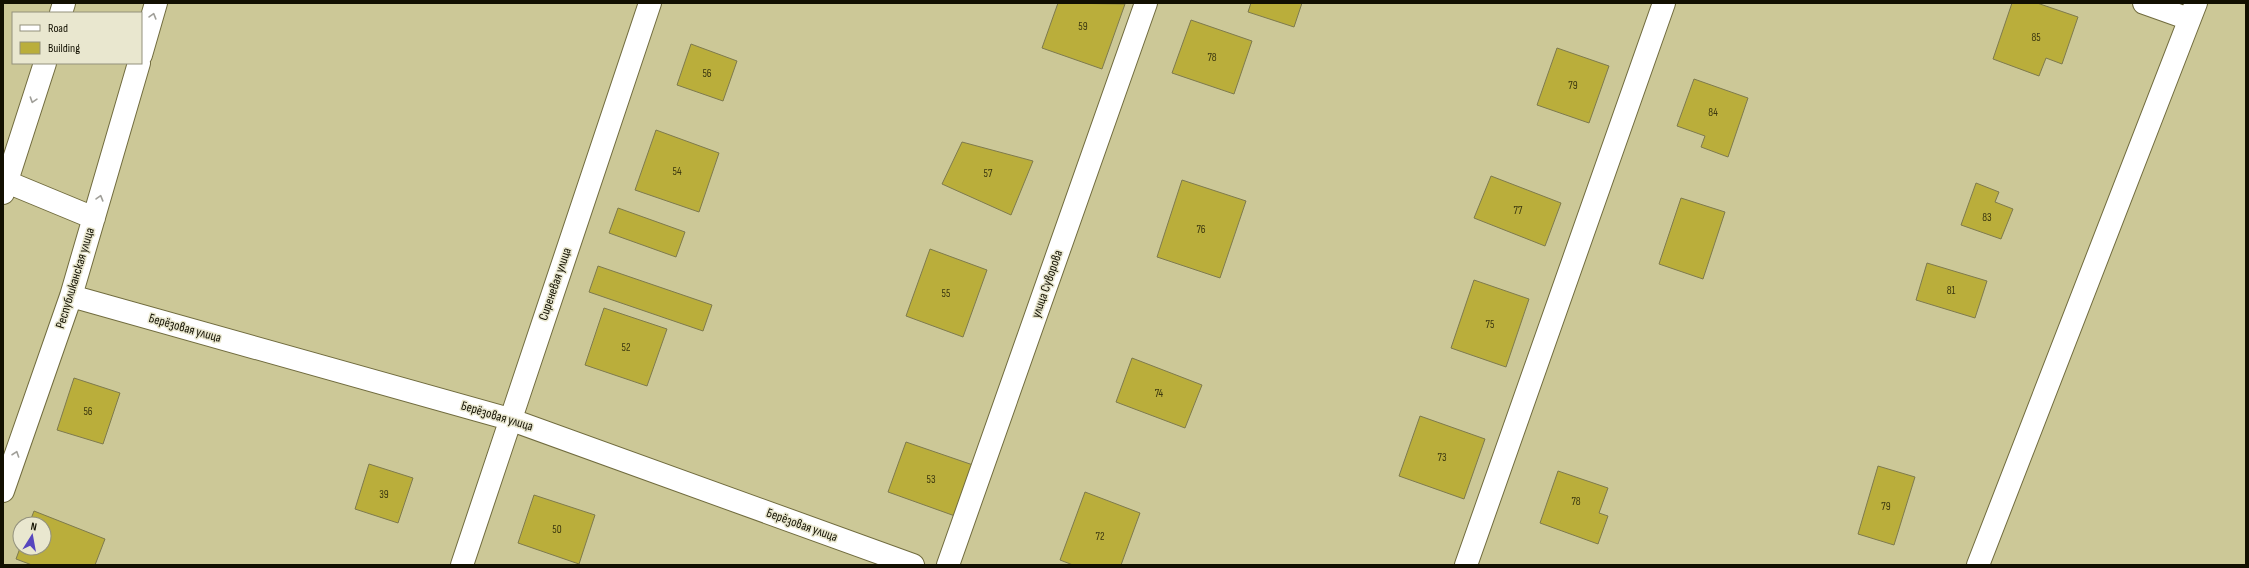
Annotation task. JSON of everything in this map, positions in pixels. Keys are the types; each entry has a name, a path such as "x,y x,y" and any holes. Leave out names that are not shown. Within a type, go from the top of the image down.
{"street":[{"path":"142,52 156,3"},
{"name":"Сиреневая улица","path":"462,565 509,419 650,3"},
{"name":"улица Суворова","path":"948,565 1146,3"},
{"path":"1466,565 1664,3"},
{"path":"1978,565 2193,11 2144,3"},
{"path":"45,64 5,188 94,218"},
{"name":"Республиканская улица","path":"3,491 71,296 139,64"},
{"name":"Берёзовая улица","path":"71,296 509,419 913,565"}],"building":[{"path":"1058,3 1125,4 1102,69 1042,48"},
{"path":"1251,3 1302,3 1294,27 1248,12"},
{"path":"2012,3 2037,3 2078,17 2062,64 2046,58 2039,76 1993,59"},
{"path":"1191,20 1252,41 1234,94 1172,73"},
{"path":"691,44 737,61 723,101 677,85"},
{"path":"1557,48 1609,66 1589,123 1537,105"},
{"path":"1694,79 1748,98 1728,157 1701,147 1705,136 1677,126"},
{"path":"656,130 719,153 699,212 635,190"},
{"path":"962,142 1033,161 1011,215 942,184"},
{"path":"1491,176 1561,203 1545,246 1474,218"},
{"path":"1182,180 1246,201 1220,278 1157,257"},
{"path":"1976,183 1999,192 1995,202 2013,209 2001,239 1961,225"},
{"path":"1681,198 1725,212 1703,279 1659,264"},
{"path":"618,208 685,232 676,257 609,233"},
{"path":"930,249 987,270 963,337 906,316"},
{"path":"1927,263 1987,281 1975,318 1916,300"},
{"path":"598,266 712,305 703,331 589,292"},
{"path":"1474,280 1529,299 1506,367 1451,348"},
{"path":"604,308 667,329 647,386 585,365"},
{"path":"1132,358 1202,385 1185,428 1116,402"},
{"path":"74,378 120,393 103,444 57,430"},
{"path":"1420,416 1485,439 1464,499 1399,476"},
{"path":"906,442 973,465 955,516 888,492"},
{"path":"369,464 413,478 398,523 355,509"},
{"path":"1878,466 1915,477 1894,545 1858,534"},
{"path":"1558,471 1608,488 1599,513 1608,516 1598,544 1540,523"},
{"path":"1085,492 1140,513 1121,565 1073,565 1060,560"},
{"path":"534,495 595,515 579,564 518,543"},
{"path":"34,511 47,516 32,516"},
{"path":"52,518 105,539 95,565 32,565 16,559 17,556 52,556"}]}
